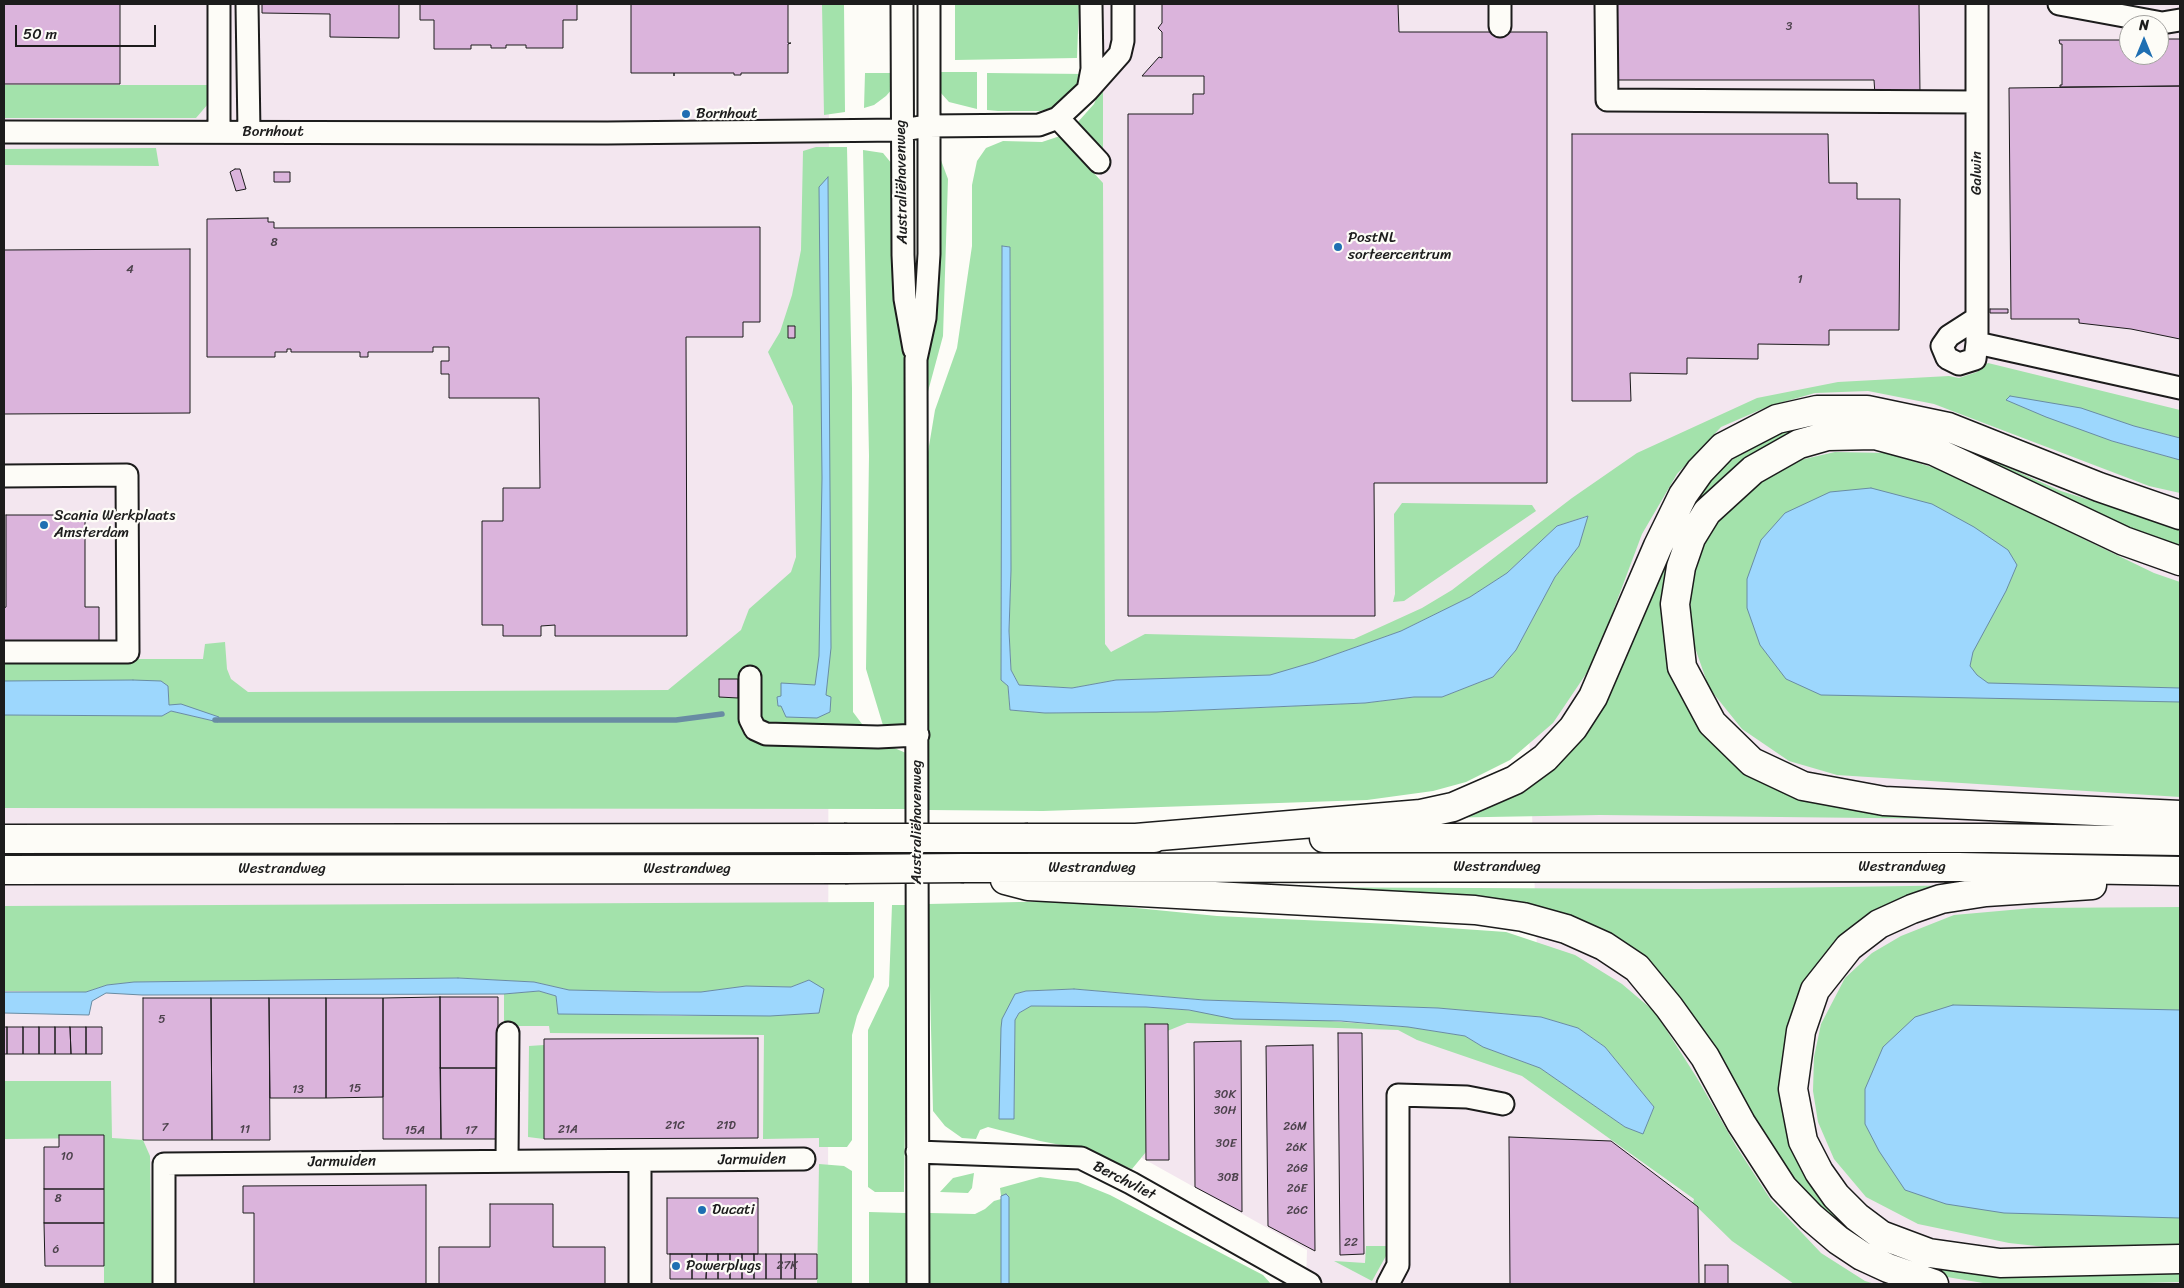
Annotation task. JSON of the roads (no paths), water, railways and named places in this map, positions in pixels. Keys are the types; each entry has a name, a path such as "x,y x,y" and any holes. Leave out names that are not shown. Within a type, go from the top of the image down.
{"highway":[{"path":"1136,838 1421,814 1454,807 1515,780 1544,758 1573,728 1592,697 1658,546 1683,495 1700,471 1723,447 1777,419 1817,410 1867,410 1948,427 2099,487 2180,515"},
{"path":"2180,561 2124,541 1934,451 1875,435 1827,436 1799,444 1753,470 1708,512 1688,545 1681,567 1675,604 1682,667 1712,723 1752,762 1804,786 1884,801 2180,815"},
{"name":"Westrandweg","path":"4,839 1990,838 2180,841"},
{"name":"Westrandweg","path":"4,870 964,868 1028,877 1959,867 2180,871"},
{"path":"1028,877 1474,910 1523,917 1582,936 1604,946 1637,968 1669,1007 1705,1057 1741,1122 1783,1188 1811,1217 1838,1240 1862,1256 1888,1268 1934,1284"},
{"path":"2180,879 1986,892 1941,899 1912,909 1879,924 1849,947 1815,990 1801,1031 1793,1089 1803,1141 1819,1172 1836,1196 1857,1217 1881,1235 1929,1253 2000,1263 2180,1259"}],"street":[{"path":"219,4 219,131"},
{"path":"247,4 249,132"},
{"name":"Australiëhavenweg","path":"902,4 905,299 916,360"},
{"name":"Australiëhavenweg","path":"918,1284 916,360 927,294 929,254 928,4"},
{"path":"1088,90 1092,68 1091,4"},
{"name":"Australiëhavenweg","path":"928,126 1039,125 1058,118 1088,90 1120,54 1123,41 1123,4"},
{"path":"1500,4 1500,26"},
{"path":"1606,4 1607,100 1977,102"},
{"name":"Galwin","path":"1977,4 1977,343"},
{"path":"2058,4 2114,9 2162,24 2180,20"},
{"path":"1058,118 1099,162"},
{"name":"Bornhout","path":"4,132 902,130 928,126"},
{"path":"1977,318 1949,336 1942,346 1946,358 1959,364 1975,359 1977,343 2116,372 2180,388"},
{"path":"4,476 127,475 128,652 4,652"},
{"path":"750,677 750,719 756,729 766,734 878,737 918,735"},
{"path":"507,1161 508,1033"},
{"path":"1388,1284 1398,1265 1398,1095 1467,1097 1503,1104"},
{"name":"Berchvliet","path":"918,1152 1081,1158 1132,1183 1302,1282"},
{"name":"Jarmuiden","path":"164,1284 164,1164 804,1159"},
{"path":"640,1161 640,1284"}],"water":[{"path":"828,177 831,648 826,695 831,697 830,712 817,718 786,717 781,706 778,706 777,697 781,696 781,683 815,685 819,656 822,478 819,187"},
{"path":"1002,246 1010,247 1011,570 1009,631 1011,670 1019,685 1072,688 1116,680 1270,675 1314,662 1401,631 1470,597 1507,573 1557,526 1588,516 1579,546 1555,577 1516,650 1493,677 1442,697 1414,697 1365,703 1156,712 1045,713 1010,710 1008,686 1001,680"},
{"path":"2010,396 2081,408 2134,426 2180,438 2180,460 2112,441 2046,417 2006,400"},
{"path":"1871,488 1932,504 1974,527 2008,550 2017,565 2006,591 1973,652 1970,666 1977,675 1988,683 2180,688 2180,702 1821,695 1786,679 1760,645 1747,608 1747,579 1761,540 1785,513 1830,492"},
{"path":"4,681 161,681 168,686 169,705 181,704 219,717 218,722 171,711 162,716 4,715"},
{"path":"458,978 534,982 569,990 701,992 746,986 791,987 809,980 824,989 819,1013 770,1016 558,1014 556,996 539,991 504,994 142,995 106,993 92,1001 89,1015 4,1013 4,992 86,992 107,985 134,982"},
{"path":"1074,989 1204,1000 1438,1008 1541,1017 1578,1028 1605,1047 1654,1107 1643,1134 1625,1127 1540,1068 1483,1047 1465,1036 1408,1027 1341,1021 1234,1019 1189,1010 1146,1007 1031,1006 1019,1013 1015,1020 1014,1119 999,1119 1002,1019 1015,994 1026,991"},
{"path":"1953,1005 2180,1010 2180,1218 2004,1213 1946,1204 1905,1190 1879,1151 1865,1124 1865,1089 1883,1047 1915,1017"},
{"path":"1006,1194 1009,1197 1009,1284 1001,1284 1001,1196"}],"waterway":[{"path":"215,720 676,720 722,714"}],"place":[{"name":"Bornhout","path":"686,114"},
{"name":"PostNL sorteercentrum","path":"1338,247"},
{"name":"Scania Werkplaats Amsterdam","path":"44,525"},
{"name":"Ducati","path":"702,1210"},
{"name":"Powerplugs","path":"676,1266"}]}
